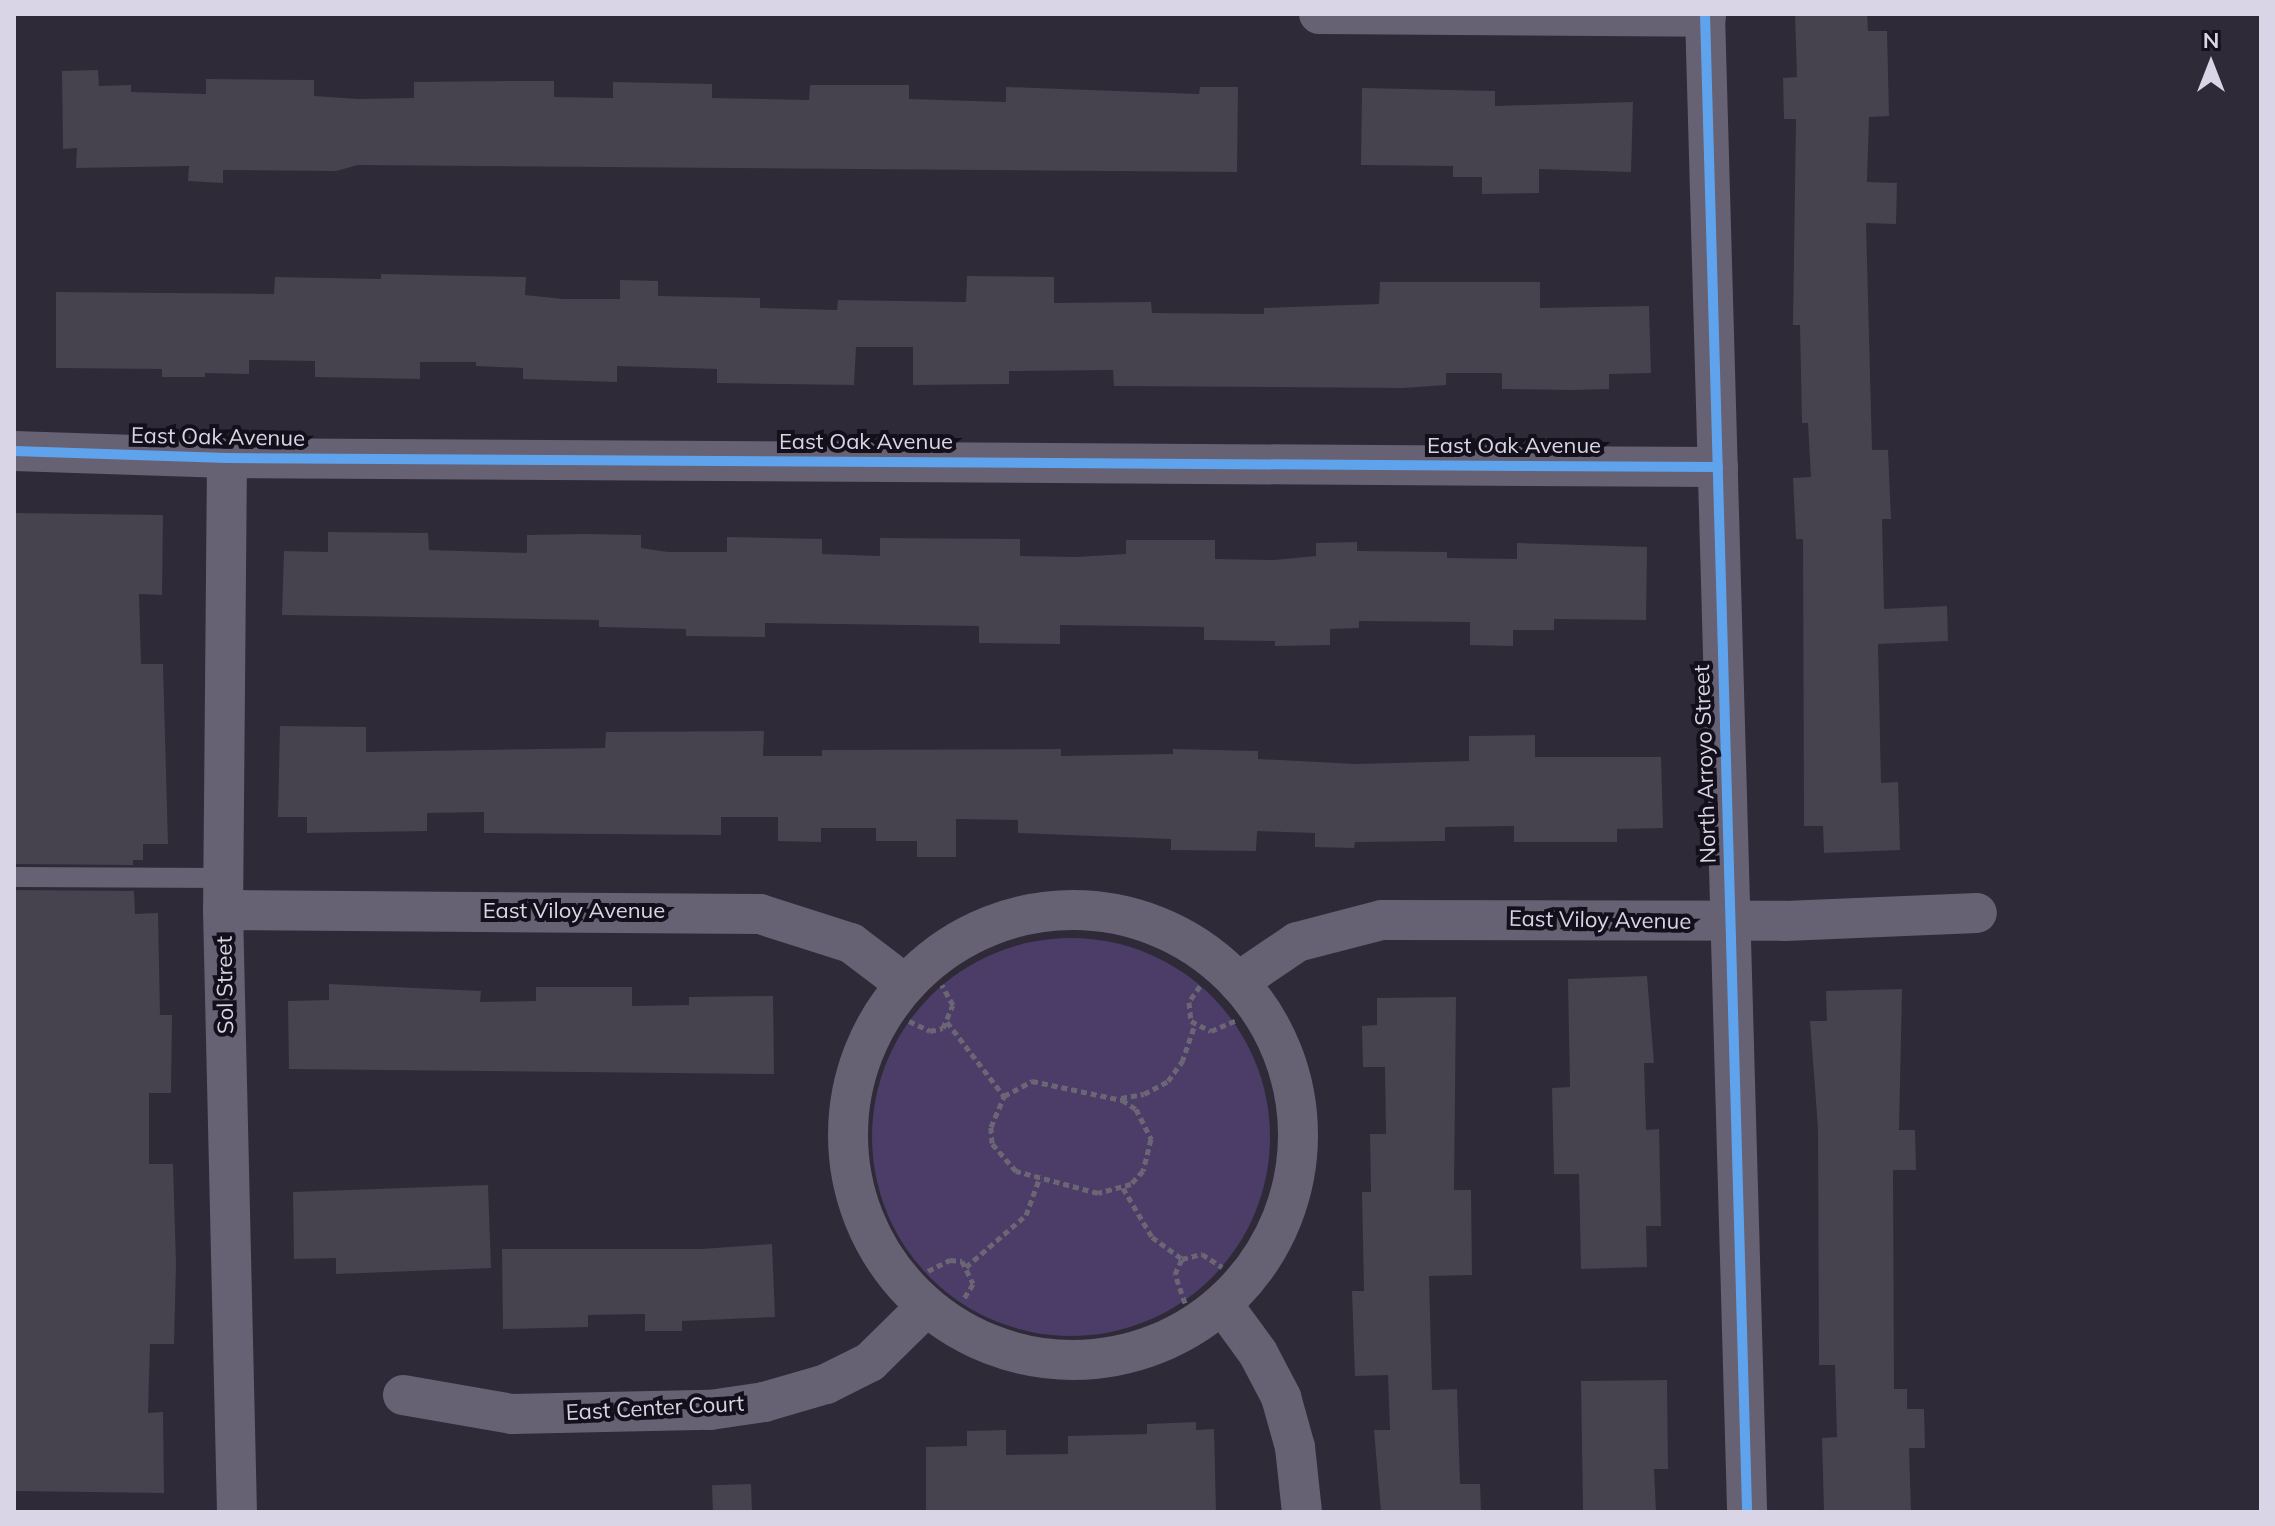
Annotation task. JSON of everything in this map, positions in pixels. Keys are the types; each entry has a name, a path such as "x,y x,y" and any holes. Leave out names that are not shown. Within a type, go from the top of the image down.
{"street":[{"path":"1319,14 1706,15"},
{"name":"North Arroyo Street","path":"1706,15 1747,1512"},
{"name":"East Oak Avenue","path":"14,451 227,458 1718,467"},
{"name":"Sol Street","path":"227,458 223,894 237,1512"},
{"name":"East Viloy Avenue","path":"223,894 760,914 810,926 851,943 905,984"},
{"path":"1036,912 1108,912 1176,933 1238,982 1277,1035 1298,1105 1297,1178 1271,1247 1223,1305 1171,1339 1121,1354 1044,1359 981,1341 926,1307 878,1251 851,1182 848,1109 868,1038 905,984 968,935 1036,912"},
{"name":"East Viloy Avenue","path":"1238,982 1297,942 1382,920 1730,921 1977,913"},
{"path":"1223,1305 1258,1353 1281,1397 1295,1447 1302,1512"},
{"name":"East Center Court","path":"403,1395 512,1414 710,1410 764,1402 826,1384 870,1362 926,1307"}],"lane":[{"path":"14,877 223,894"}],"path":[{"path":"947,1022 1004,1096"},
{"path":"1116,1099 1144,1094 1168,1081 1182,1062 1195,1025"},
{"path":"1048,1081 1116,1099 1136,1109 1151,1139 1143,1171 1123,1188 1098,1193 1016,1171 992,1143 995,1111 1004,1096 1024,1083 1048,1081"},
{"path":"966,1267 1026,1215 1040,1177"},
{"path":"1123,1188 1152,1237 1182,1259"}],"shaded area":[{"path":"1071,938 1110,942 1147,953 1181,972 1212,996 1236,1027 1255,1061 1266,1098 1270,1137 1266,1176 1255,1213 1236,1247 1212,1278 1181,1302 1147,1321 1110,1332 1071,1336 1032,1332 995,1321 961,1302 930,1278 906,1247 887,1213 876,1176 872,1137 876,1098 887,1061 906,1027 930,996 961,972 995,953 1032,942"}],"building":[{"path":"1795,14 1867,14 1868,31 1887,31 1889,116 1869,117 1867,182 1897,183 1896,224 1866,223 1872,450 1888,450 1891,519 1882,519 1884,609 1947,606 1948,641 1878,644 1881,783 1898,782 1900,850 1824,853 1823,826 1804,826 1803,539 1796,539 1793,478 1811,477 1808,423 1802,423 1800,325 1793,325 1796,119 1784,119 1783,78 1797,77"},
{"path":"98,70 99,86 131,85 131,92 206,94 206,79 314,80 314,96 358,99 414,98 414,82 554,81 554,97 613,98 613,82 712,84 712,98 809,100 810,85 909,85 909,99 1006,102 1006,87 1199,94 1200,87 1238,87 1237,172 358,165 336,171 223,170 223,183 188,181 189,166 76,168 77,148 63,149 62,71"},
{"path":"1362,88 1495,91 1495,106 1633,102 1631,172 1539,169 1539,193 1482,194 1482,177 1453,177 1453,166 1361,165"},
{"path":"381,274 526,277 525,295 563,299 620,299 620,280 658,281 658,296 760,298 760,308 837,310 838,300 966,302 967,276 1054,277 1054,303 1151,302 1152,313 1264,314 1264,308 1379,304 1380,282 1540,282 1540,308 1649,306 1651,373 1609,374 1609,389 1573,390 1502,389 1502,373 1446,373 1446,385 1403,388 1114,386 1113,370 1009,371 1009,384 913,385 913,347 856,347 854,385 717,383 717,369 617,366 617,382 523,379 523,368 476,366 476,362 420,362 420,379 315,377 315,361 249,360 249,374 205,373 205,377 162,377 162,369 56,368 56,292 274,294 275,277 381,279"},
{"path":"14,513 163,515 162,595 139,594 141,664 163,664 168,844 143,844 143,860 133,860 133,865 14,864"},
{"path":"328,532 428,533 429,550 527,553 527,535 584,534 641,535 641,548 668,552 727,552 727,537 822,539 822,554 880,556 880,538 1020,539 1020,556 1076,557 1126,554 1126,540 1215,540 1215,559 1274,560 1316,556 1316,543 1357,542 1357,551 1447,552 1447,558 1517,559 1517,543 1647,547 1646,620 1554,619 1554,630 1513,630 1513,646 1470,645 1470,622 1359,621 1359,628 1330,629 1330,645 1275,646 1275,641 1204,640 1204,627 1060,625 1060,644 979,643 979,626 765,623 765,637 686,636 686,629 599,627 599,620 282,615 284,551 328,552"},
{"path":"280,726 366,727 366,752 605,748 606,732 764,731 763,756 822,756 822,750 1061,749 1061,756 1173,754 1173,749 1258,751 1258,759 1356,764 1469,761 1469,736 1535,735 1535,757 1661,757 1663,828 1617,829 1617,842 1514,842 1514,826 1445,827 1445,841 1355,842 1354,848 1315,847 1315,833 1257,831 1256,851 1171,850 1171,839 1018,833 1018,820 956,819 956,857 917,857 917,841 876,841 876,828 821,828 821,842 778,841 778,817 721,817 721,835 484,833 484,812 427,813 427,831 307,833 307,817 278,817"},
{"path":"14,890 134,891 135,914 158,913 160,1015 172,1015 171,1093 149,1093 149,1164 173,1164 176,1264 174,1344 150,1344 148,1413 163,1412 164,1493 14,1491"},
{"path":"1647,976 1654,1063 1644,1063 1646,1130 1659,1129 1661,1226 1646,1226 1647,1267 1581,1269 1579,1174 1554,1174 1552,1088 1570,1087 1568,979"},
{"path":"329,984 481,991 480,1002 536,1001 536,987 632,987 632,1006 689,1005 689,997 773,996 774,1074 289,1069 288,1001 329,1000"},
{"path":"1902,989 1899,1130 1915,1130 1916,1170 1893,1170 1894,1389 1907,1389 1907,1409 1924,1409 1925,1448 1909,1448 1911,1512 1824,1512 1822,1438 1837,1437 1835,1365 1819,1365 1818,1128 1810,1021 1827,1021 1826,991"},
{"path":"1456,997 1454,1190 1471,1190 1472,1275 1429,1276 1432,1390 1457,1389 1460,1484 1480,1484 1481,1512 1381,1512 1374,1430 1390,1430 1388,1375 1355,1376 1352,1291 1364,1291 1362,1192 1371,1192 1370,1134 1386,1134 1385,1067 1363,1067 1362,1026 1377,1025 1377,998"},
{"path":"488,1185 491,1268 336,1274 336,1258 294,1259 293,1192"},
{"path":"772,1244 775,1317 682,1321 682,1331 645,1331 645,1314 588,1315 588,1327 503,1329 502,1249 702,1249"},
{"path":"1667,1380 1668,1469 1654,1469 1656,1512 1583,1512 1581,1381"},
{"path":"1196,1422 1196,1430 1214,1429 1216,1512 926,1512 926,1447 967,1446 967,1431 1006,1430 1006,1455 1068,1454 1068,1436 1147,1434 1147,1424"},
{"path":"751,1484 752,1512 713,1512 712,1485"}],"cycle path":[{"path":"1705,14 1747,1512"},
{"path":"14,451 227,458 1718,467"}]}
